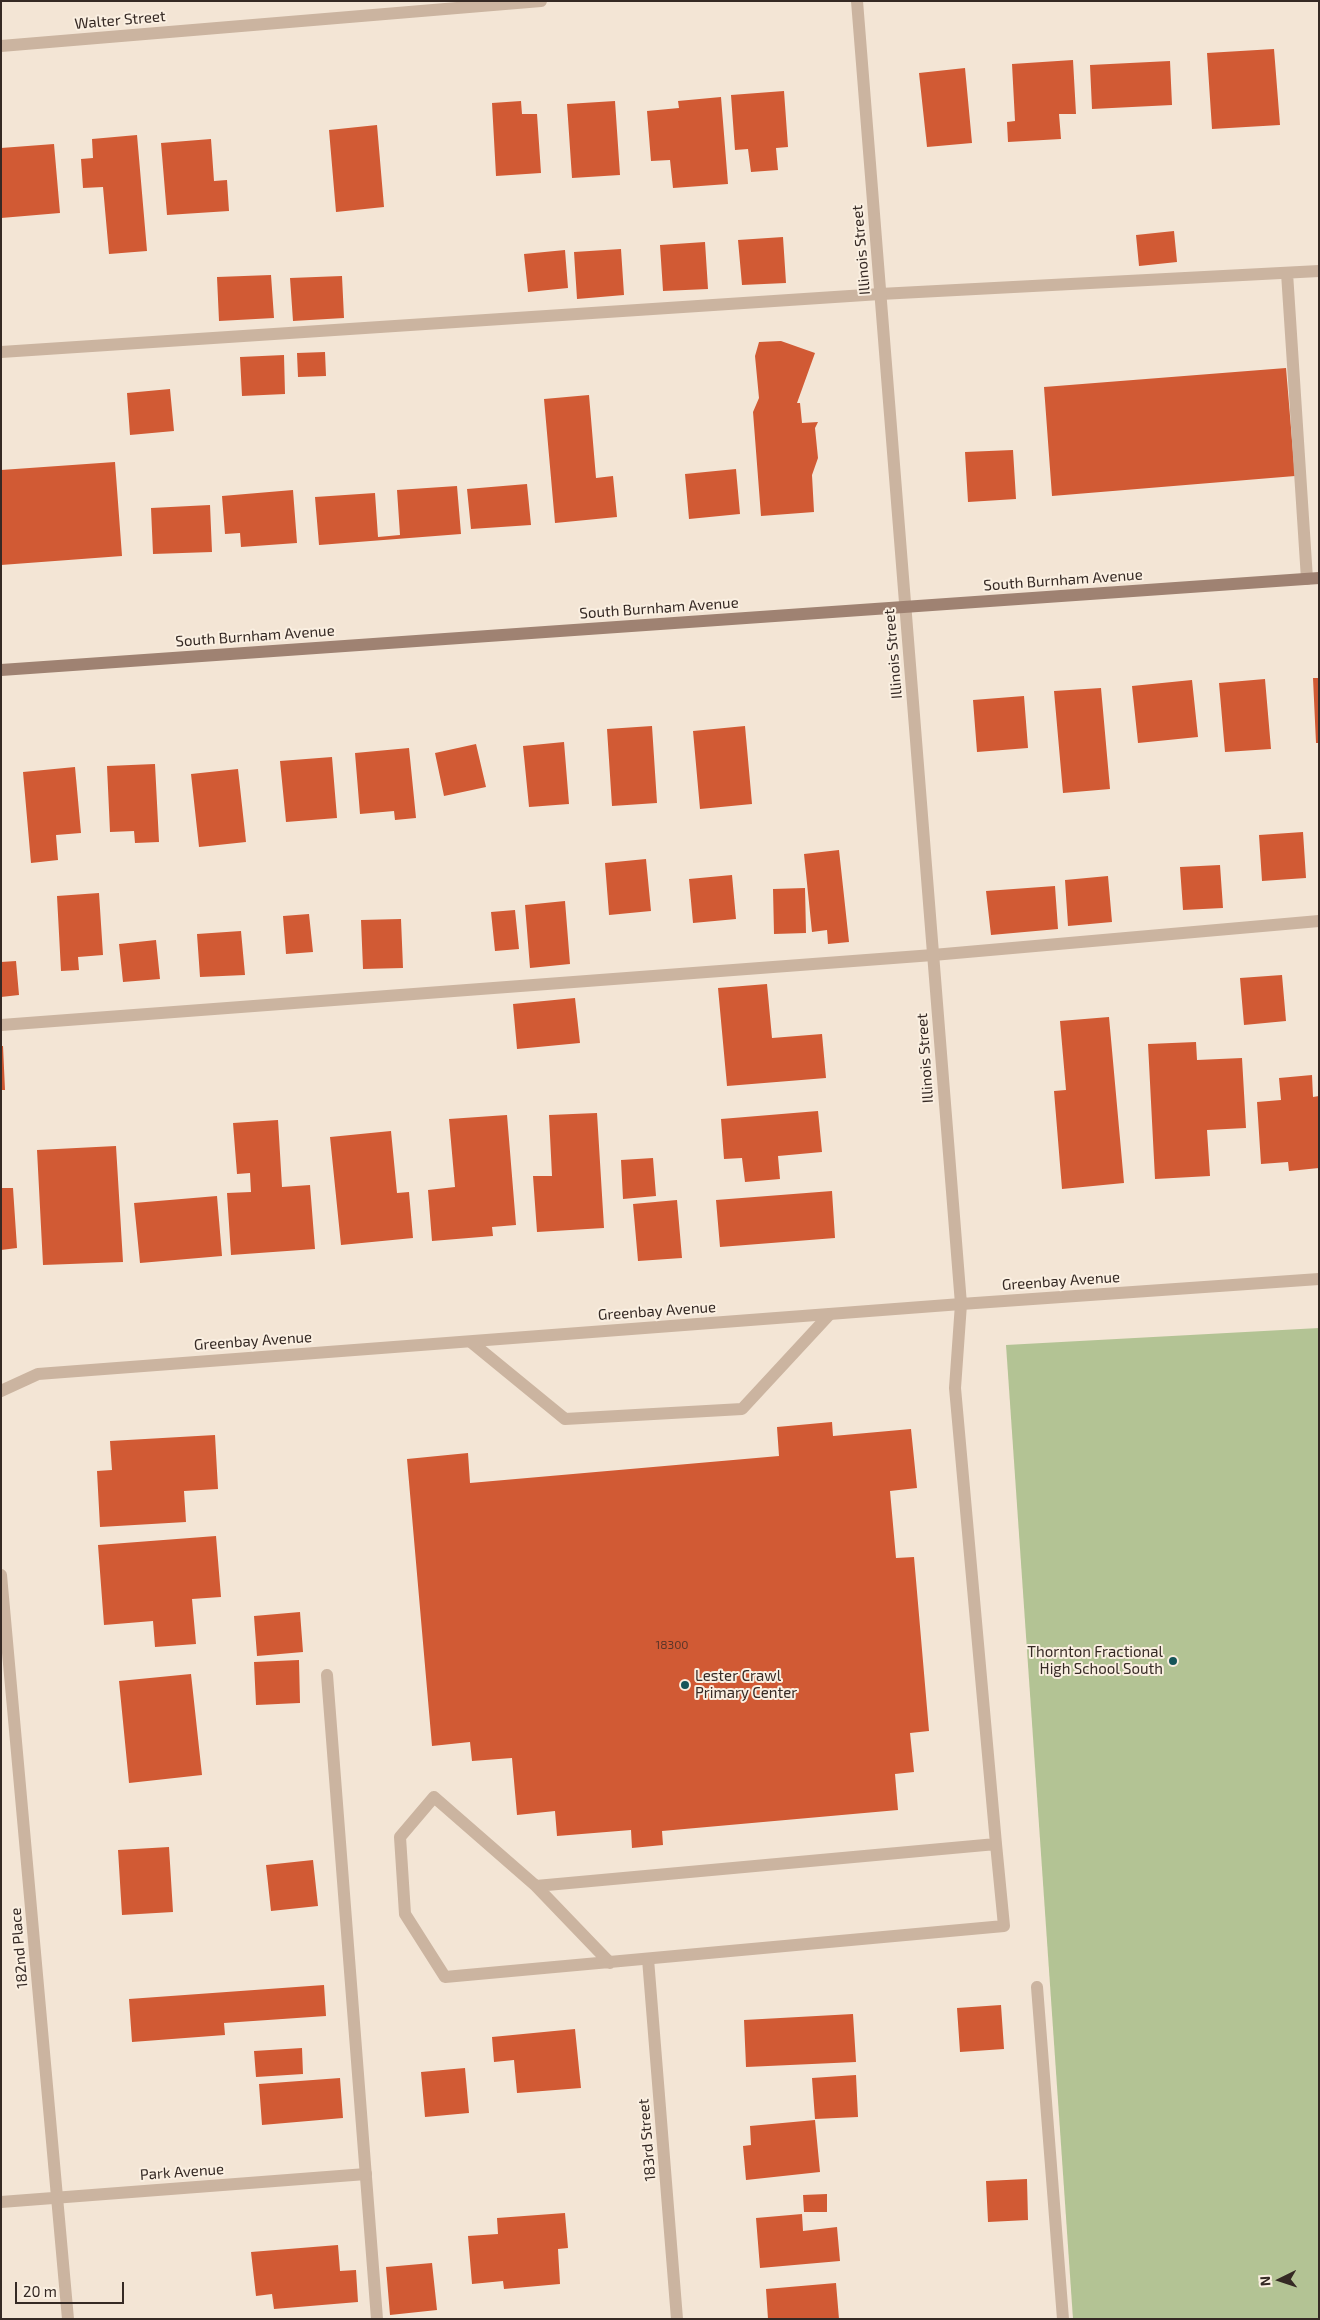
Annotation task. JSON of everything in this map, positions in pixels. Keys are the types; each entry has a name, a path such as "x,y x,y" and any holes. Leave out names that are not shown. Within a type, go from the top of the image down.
{"main road":[{"name":"South Burnham Avenue","path":"1,670 1313,579"}],"street":[{"name":"Walter Street","path":"1,46 541,1"},
{"name":"Illinois Street","path":"648,1959 1004,1926 954,1388 961,1304 857,1"},
{"path":"1,352 880,294 1319,271"},
{"path":"1287,273 1313,579"},
{"path":"1,1024 933,955 1319,921"},
{"name":"Greenbay Avenue","path":"1,1391 38,1374 961,1304 1319,1279"},
{"path":"471,1342 565,1419 742,1409 830,1314"},
{"name":"182nd Place","path":"1,1575 68,2319"},
{"path":"327,1675 377,2319"},
{"path":"610,1963 536,1886 434,1797 400,1837 405,1914 445,1977 610,1963 648,1959"},
{"path":"536,1886 996,1844"},
{"name":"183rd Street","path":"648,1959 677,2319"},
{"path":"1037,1987 1063,2319"},
{"name":"Park Avenue","path":"1,2202 366,2174"}],"green space":[{"name":"Thornton Fractional High School South","path":"1319,1328 1319,2319 1073,2319 1006,1345"}],"building":[{"path":"1274,49 1280,125 1212,129 1207,53"},
{"path":"1073,60 1076,114 1059,114 1061,139 1008,142 1007,122 1015,121 1012,64"},
{"path":"1170,61 1172,105 1092,109 1090,65"},
{"path":"965,68 972,143 927,147 919,73"},
{"path":"784,91 788,147 776,148 778,170 751,172 748,149 735,150 731,95"},
{"path":"721,97 728,184 673,188 670,160 651,161 647,111 679,108 678,101"},
{"path":"521,101 522,114 537,114 541,173 496,176 492,103"},
{"path":"615,101 620,175 572,178 567,104"},
{"path":"377,125 384,207 336,212 329,130"},
{"path":"137,135 147,251 109,254 103,187 83,188 81,159 93,158 92,139"},
{"path":"211,139 214,181 227,180 229,211 167,215 161,143"},
{"path":"54,144 60,213 1,218 1,148"},
{"path":"1174,231 1177,262 1139,266 1136,235"},
{"path":"783,237 786,283 742,285 738,240"},
{"path":"705,242 708,289 663,291 660,245"},
{"path":"621,249 624,295 577,299 574,252"},
{"path":"565,250 568,288 528,292 524,254"},
{"path":"271,275 274,318 219,321 217,277"},
{"path":"342,276 344,318 293,321 290,278"},
{"path":"781,341 815,353 797,403 800,403 802,423 818,422 815,428 818,458 812,475 814,512 761,516 753,412 759,398 755,356 759,342"},
{"path":"325,352 326,376 298,377 297,353"},
{"path":"284,355 285,394 242,396 240,357"},
{"path":"1286,368 1295,476 1052,496 1044,387"},
{"path":"170,389 174,431 130,435 127,393"},
{"path":"589,395 596,478 613,476 617,517 555,523 544,399"},
{"path":"1013,450 1016,499 968,502 965,452"},
{"path":"115,462 122,556 1,565 1,470"},
{"path":"736,469 740,514 689,519 685,474"},
{"path":"527,484 531,525 471,529 467,489"},
{"path":"457,486 461,534 319,545 315,497 375,493 378,537 400,535 397,490"},
{"path":"293,490 297,543 241,547 240,533 225,534 222,496"},
{"path":"210,505 212,552 153,554 151,508"},
{"path":"1313,678 1319,678 1319,743 1316,743"},
{"path":"1265,679 1271,749 1225,752 1219,683"},
{"path":"1192,680 1198,737 1138,743 1132,686"},
{"path":"1101,688 1110,789 1063,793 1054,691"},
{"path":"1024,696 1028,748 977,752 973,700"},
{"path":"652,726 657,803 612,806 607,729"},
{"path":"745,726 752,804 700,809 693,731"},
{"path":"564,742 569,804 529,807 523,746"},
{"path":"476,744 486,787 444,796 435,753"},
{"path":"409,748 416,818 395,820 394,811 360,814 355,753"},
{"path":"332,757 337,818 286,822 280,761"},
{"path":"155,764 159,842 135,843 134,831 110,832 107,766"},
{"path":"75,767 81,833 56,835 58,860 31,863 23,772"},
{"path":"238,769 246,842 199,847 191,774"},
{"path":"1303,832 1306,878 1262,881 1259,835"},
{"path":"839,850 849,942 828,944 827,930 812,932 804,854"},
{"path":"646,859 651,911 609,915 605,863"},
{"path":"1220,865 1223,908 1183,910 1180,867"},
{"path":"732,875 736,919 693,923 689,879"},
{"path":"1108,876 1112,922 1068,926 1065,880"},
{"path":"1055,886 1058,929 991,935 986,891"},
{"path":"805,888 806,933 774,934 773,889"},
{"path":"99,893 103,955 78,957 79,970 61,971 57,896"},
{"path":"565,901 570,964 530,968 525,905"},
{"path":"515,910 519,949 495,951 491,912"},
{"path":"309,914 313,952 286,954 283,916"},
{"path":"401,919 403,968 363,969 361,920"},
{"path":"241,931 245,975 200,977 197,934"},
{"path":"156,940 160,979 123,982 119,944"},
{"path":"16,961 19,995 1,997 1,962"},
{"path":"1282,975 1286,1021 1244,1025 1240,978"},
{"path":"767,984 772,1038 822,1034 826,1078 727,1086 718,988"},
{"path":"575,998 580,1043 517,1049 513,1004"},
{"path":"1109,1017 1124,1183 1062,1189 1054,1091 1066,1090 1060,1021"},
{"path":"1196,1042 1197,1060 1242,1058 1246,1128 1207,1130 1210,1176 1155,1179 1148,1044"},
{"path":"1,1046 3,1046 5,1090 1,1090"},
{"path":"1312,1075 1313,1097 1319,1096 1319,1168 1289,1171 1288,1162 1261,1164 1257,1102 1281,1100 1279,1078"},
{"path":"818,1111 822,1152 778,1156 780,1179 745,1182 742,1158 724,1159 721,1119"},
{"path":"597,1113 604,1228 537,1232 533,1176 552,1176 549,1115"},
{"path":"507,1115 516,1225 492,1227 493,1236 432,1241 428,1190 455,1187 449,1119"},
{"path":"278,1120 282,1187 310,1185 315,1249 231,1255 227,1193 251,1192 250,1173 237,1174 233,1123"},
{"path":"391,1131 397,1193 409,1192 413,1238 341,1245 330,1137"},
{"path":"116,1146 123,1262 43,1265 37,1150"},
{"path":"653,1158 656,1196 623,1199 621,1160"},
{"path":"1,1188 13,1188 17,1248 1,1250"},
{"path":"832,1191 835,1238 720,1247 716,1200"},
{"path":"217,1196 222,1256 140,1263 134,1203"},
{"path":"677,1200 682,1258 638,1261 633,1204"},
{"path":"832,1422 833,1436 911,1429 917,1488 890,1491 896,1558 914,1557 929,1731 910,1733 914,1772 895,1774 898,1810 662,1831 663,1845 632,1848 631,1830 557,1836 555,1811 517,1815 512,1758 472,1761 470,1742 432,1746 407,1459 468,1453 470,1483 779,1456 777,1427"},
{"path":"215,1435 218,1489 184,1491 186,1522 100,1527 97,1471 112,1470 110,1441"},
{"path":"216,1536 221,1597 192,1599 196,1644 155,1647 153,1621 104,1625 98,1545"},
{"path":"300,1612 303,1652 257,1656 254,1616"},
{"path":"299,1660 300,1703 256,1705 254,1662"},
{"path":"191,1674 202,1775 129,1783 119,1681"},
{"path":"169,1847 173,1912 122,1915 118,1850"},
{"path":"313,1860 318,1906 271,1911 266,1865"},
{"path":"324,1985 326,2016 224,2023 225,2035 132,2042 129,1999"},
{"path":"1001,2005 1004,2049 960,2052 957,2008"},
{"path":"853,2014 856,2062 746,2067 744,2020"},
{"path":"575,2029 581,2088 517,2093 514,2060 494,2062 492,2037"},
{"path":"302,2048 303,2074 256,2077 254,2051"},
{"path":"465,2068 469,2113 425,2117 421,2072"},
{"path":"856,2075 858,2117 815,2119 812,2078"},
{"path":"340,2078 343,2118 262,2125 259,2084"},
{"path":"815,2120 820,2172 746,2180 743,2146 751,2145 750,2126"},
{"path":"1027,2179 1028,2220 988,2222 986,2181"},
{"path":"827,2194 827,2212 804,2212 803,2195"},
{"path":"565,2213 568,2248 558,2249 560,2284 504,2289 503,2281 472,2284 468,2236 498,2234 497,2218"},
{"path":"802,2214 803,2231 837,2227 840,2261 760,2268 756,2218"},
{"path":"338,2245 340,2271 356,2270 358,2302 274,2309 272,2294 256,2296 251,2252"},
{"path":"432,2263 437,2310 390,2315 386,2267"},
{"path":"836,2283 839,2319 768,2319 766,2289"}],"place":[{"name":"Thornton Fractional High School South","path":"1173,1661"},
{"name":"Lester Crawl Primary Center","path":"685,1685"}]}
